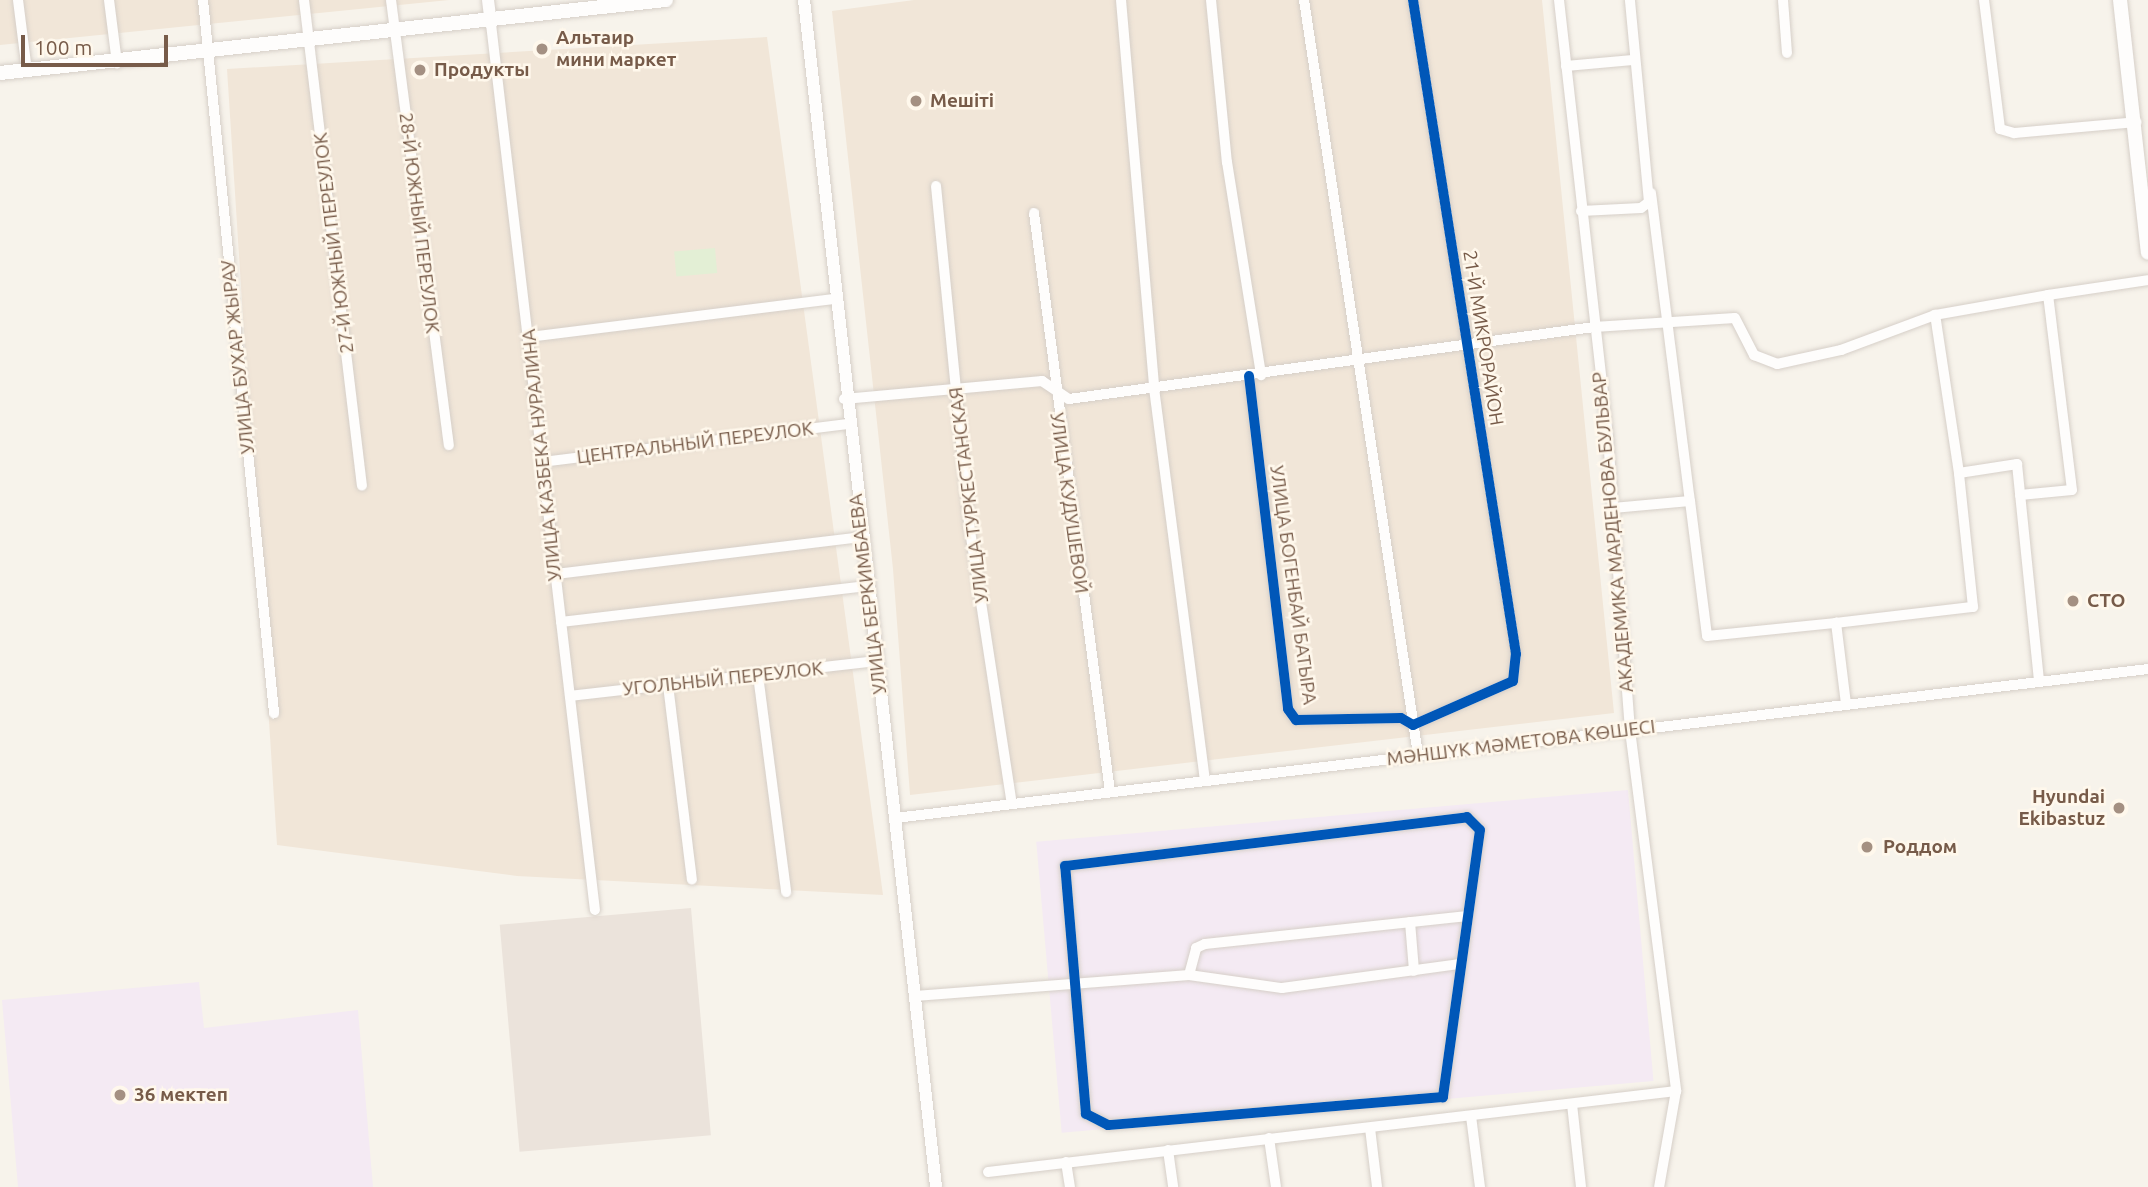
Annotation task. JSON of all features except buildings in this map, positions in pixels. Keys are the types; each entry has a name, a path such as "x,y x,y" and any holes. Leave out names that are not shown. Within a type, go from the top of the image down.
{"main road":[{"path":"0,74 491,24 591,5 666,0"},
{"path":"2120,0 2137,122 2148,252"}],"street":[{"path":"18,0 27,71"},
{"path":"109,0 117,62"},
{"name":"УЛИЦА БУХАР ЖЫРАУ","path":"203,0 274,713"},
{"name":"27-Й ЮЖНЫЙ ПЕРЕУЛОК","path":"304,0 362,486"},
{"name":"28-Й ЮЖНЫЙ ПЕРЕУЛОК","path":"391,0 449,445"},
{"name":"УЛИЦА КАЗБЕКА НУРАЛИНА","path":"488,0 595,910"},
{"name":"УЛИЦА БЕРКИМБАЕВА","path":"803,0 844,399 936,1187"},
{"path":"1121,0 1154,388 1205,781"},
{"path":"1211,0 1227,162 1261,375"},
{"path":"1304,0 1418,755"},
{"name":"21-Й МИКРОРАЙОН","path":"1413,0 1516,654 1513,681 1413,725"},
{"name":"АКАДЕМИКА МАРДЕНОВА БУЛЬВАР","path":"1559,0 1613,508 1630,730 1676,1091 1659,1187"},
{"path":"1630,0 1633,60 1707,636 1973,607 1959,473 1935,315"},
{"path":"1783,0 1787,53"},
{"path":"1984,0 2000,129 2014,133 2137,122"},
{"path":"1566,66 1633,60"},
{"name":"УЛИЦА ТУРКЕСТАНСКАЯ","path":"936,186 956,390 1012,804"},
{"path":"1581,211 1641,208 1651,193"},
{"name":"УЛИЦА КУДУШЕВОЙ","path":"1034,213 1054,386 1110,792"},
{"path":"844,399 1042,381 1054,386 1069,399 1261,375 1594,327 1667,324 1735,317 1754,355 1777,364 1841,350 1935,315 2148,280"},
{"path":"2020,495 2072,490 2048,295"},
{"path":"529,337 833,299"},
{"name":"УЛИЦА БОГЕНБАЙ БАТЫРА","path":"1249,376 1288,709 1296,720 1310,722 1359,716 1401,718 1413,725"},
{"name":"ЦЕНТРАЛЬНЫЙ ПЕРЕУЛОК","path":"542,461 847,424"},
{"path":"1959,473 2017,464 2039,681"},
{"path":"1613,508 1690,501"},
{"path":"556,575 861,537"},
{"path":"561,622 867,586"},
{"path":"1836,622 1846,704"},
{"name":"УГОЛЬНЫЙ ПЕРЕУЛОК","path":"570,696 876,662"},
{"name":"МӘНШҮК МӘМЕТОВА КӨШЕСІ","path":"895,818 2148,669"},
{"path":"758,675 786,892"},
{"path":"668,685 692,880"},
{"path":"1467,817 1480,830 1460,964 1443,1097 1108,1125 1086,1114 1062,872 1071,863 1467,817"},
{"path":"1189,975 1196,948 1205,944 1468,916"},
{"path":"1410,922 1415,971"},
{"path":"915,996 1072,981 1189,975 1282,988 1460,964"},
{"path":"988,1172 1676,1091"},
{"path":"1573,1104 1581,1187"},
{"path":"1471,1116 1480,1187"},
{"path":"1370,1128 1377,1187"},
{"path":"1269,1138 1276,1187"},
{"path":"1168,1150 1173,1187"},
{"path":"1066,1162 1070,1187"}],"shaded area":[{"path":"0,0 449,0 0,45"},
{"path":"914,0 1542,0 1614,713 910,795 893,569 832,11"},
{"path":"767,37 883,895 517,876 277,845 227,69"},
{"path":"1628,790 1653,1081 1062,1133 1036,842"},
{"path":"691,908 711,1135 520,1152 500,925"},
{"path":"199,982 204,1028 358,1010 373,1187 18,1187 2,1000"}],"green space":[{"path":"715,248 717,273 676,276 674,252"}],"cycle path":[{"path":"1249,376 1288,709 1296,720 1401,718 1413,725 1513,681 1516,654 1413,0"},
{"path":"1467,817 1480,830 1443,1097 1108,1125 1086,1114 1065,866 1467,817"}],"place":[{"name":"Альтаир мини маркет","path":"542,49"},
{"name":"Продукты","path":"420,70"},
{"name":"Мешіті","path":"916,101"},
{"name":"СТО","path":"2073,601"},
{"name":"Hyundai Ekibastuz","path":"2119,808"},
{"name":"Роддом","path":"1867,847"},
{"name":"36 мектеп","path":"120,1095"}]}
